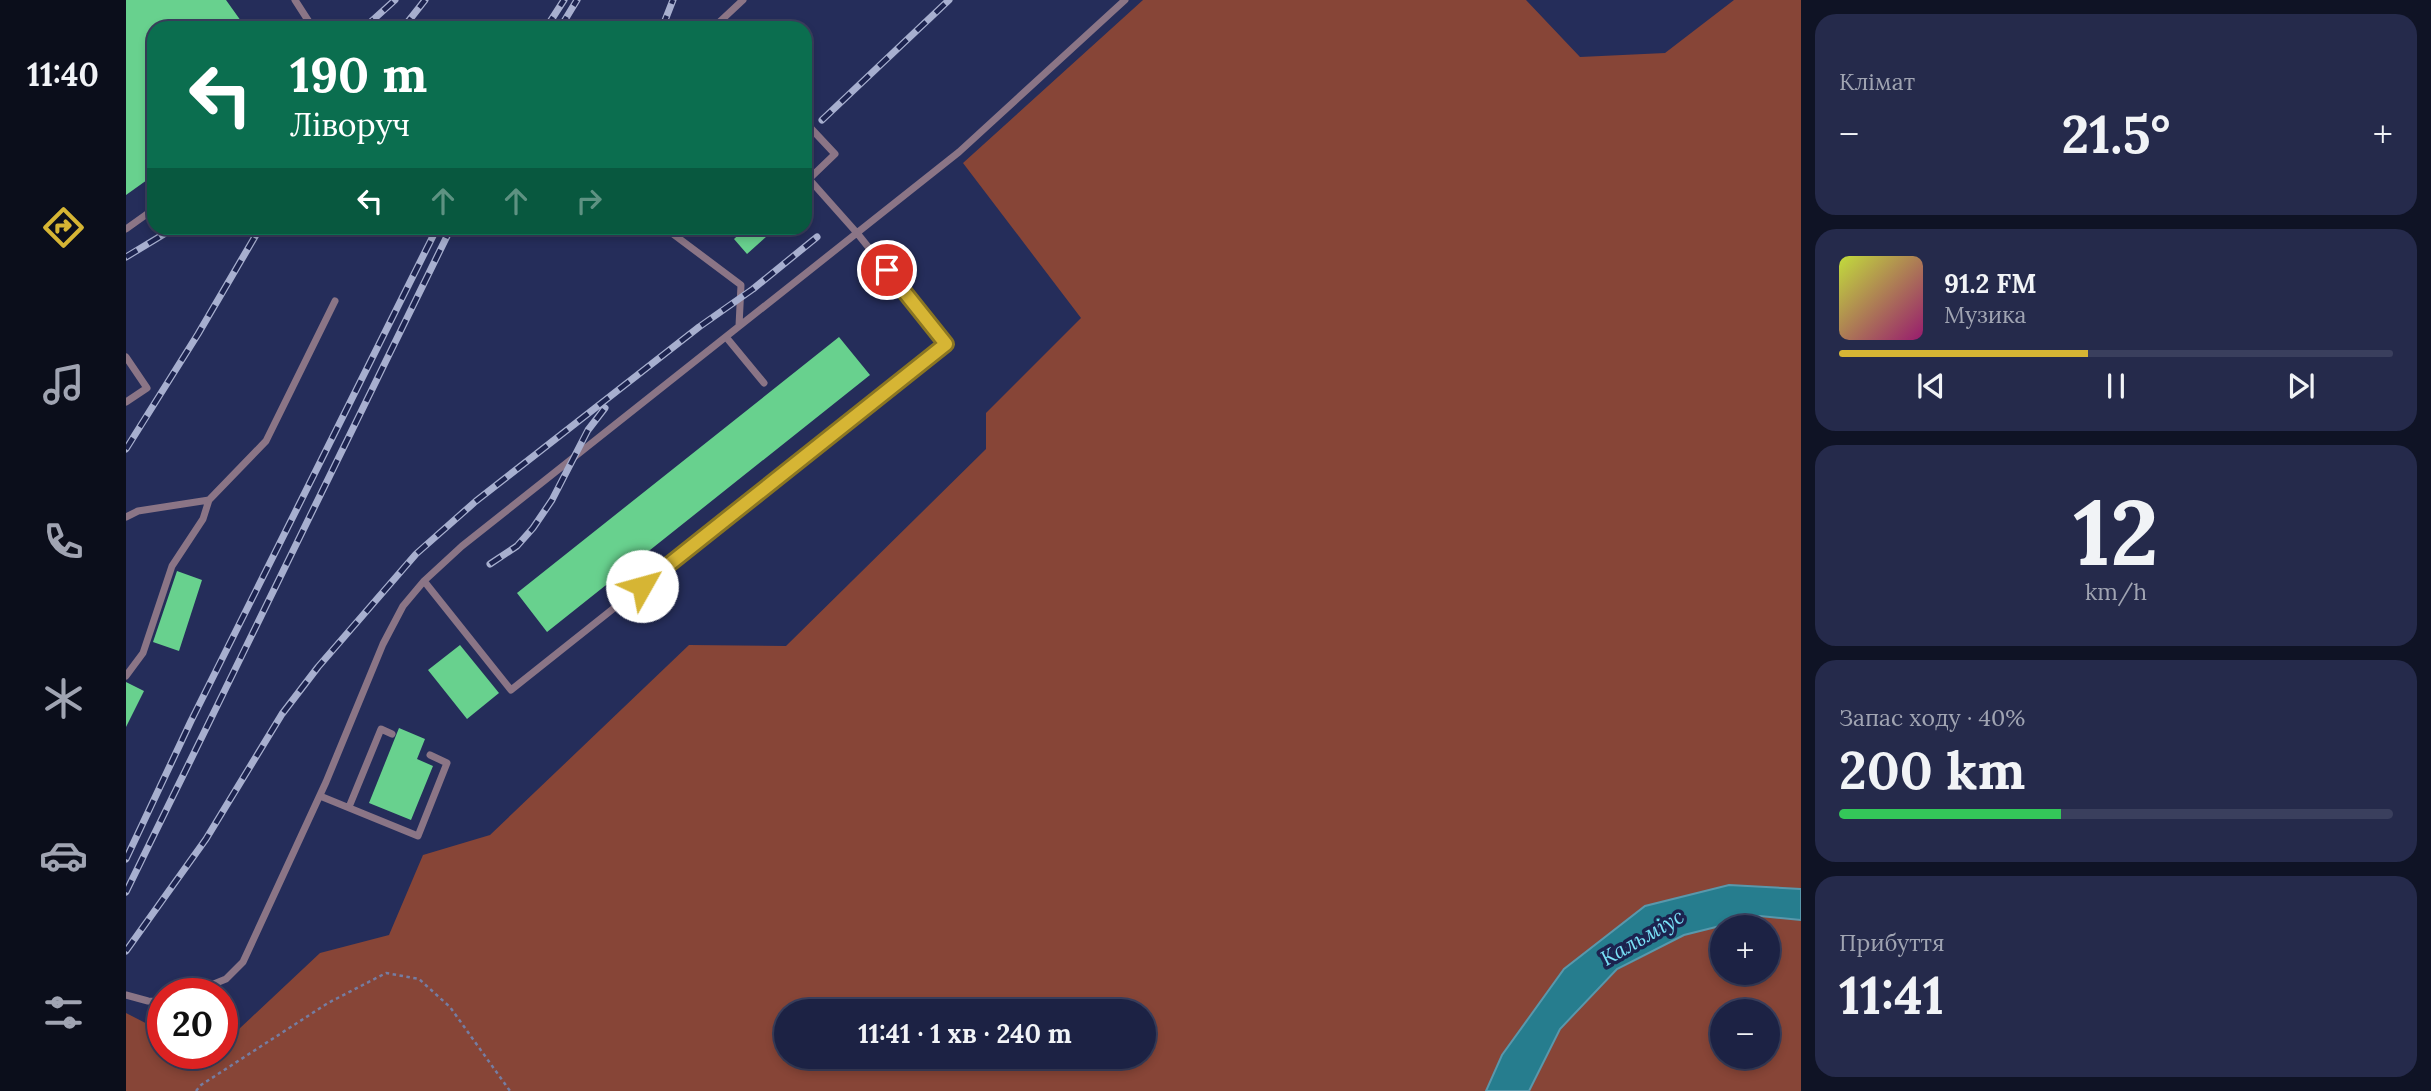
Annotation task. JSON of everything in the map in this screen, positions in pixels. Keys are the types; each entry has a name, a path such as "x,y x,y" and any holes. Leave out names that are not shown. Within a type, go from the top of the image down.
{"lane":[{"path":"295,0 308,21"},
{"path":"721,21 743,0"},
{"path":"227,978 243,962 320,796 383,643 403,607 424,581 462,546 959,152 1125,0"},
{"path":"812,129 835,154 812,176"},
{"path":"424,581 511,690 946,344 857,233 812,182"},
{"path":"126,229 147,214"},
{"path":"675,235 741,285 739,326"},
{"path":"126,676 143,653 172,566 203,519 209,500 266,441 335,300"},
{"path":"726,337 765,383"},
{"path":"126,357 147,388 126,402"},
{"path":"126,517 138,511 209,500"},
{"path":"348,807 381,729 392,734"},
{"path":"320,796 418,836 447,763 430,755"},
{"path":"126,995 147,1001"}],"path":[{"path":"196,1091 201,1085 328,1003 386,973 419,979 450,1007 510,1091"}],"shaded area":[{"path":"1143,0 1526,0 1580,57 1665,53 1734,0 1801,0 1801,889 1729,885 1502,1055 1486,1091 126,1091 126,1013 147,1024 147,1069 238,1069 238,1030 320,953 389,935 423,855 490,835 689,645 786,646 986,449 986,413 1081,318 963,163"},
{"path":"1780,918 1801,920 1801,1091 1529,1091 1560,1029 1617,970 1683,935 1710,928 1710,985 1780,985"}],"water":[{"name":"Кальміус","path":"1729,885 1801,889 1801,920 1780,918 1780,915 1710,915 1710,928 1684,935 1617,969 1560,1029 1529,1091 1486,1091 1502,1055 1564,969 1645,906"}],"building":[{"path":"126,0 226,0 241,21 147,21 147,180 126,195"},
{"path":"738,235 768,235 747,254 734,239"},
{"path":"839,337 870,375 547,632 517,593"},
{"path":"177,571 202,580 179,651 153,642"},
{"path":"460,645 499,693 467,719 428,670"},
{"path":"126,682 144,691 126,727"},
{"path":"399,728 425,739 417,759 433,766 411,820 369,803"}],"railway":[{"path":"372,21 395,0"},
{"path":"408,21 425,0"},
{"path":"550,21 564,0"},
{"path":"564,21 577,0"},
{"path":"665,21 673,0"},
{"path":"822,120 949,0"},
{"path":"126,257 162,235"},
{"path":"126,449 256,235"},
{"path":"126,859 191,721 434,235"},
{"path":"126,892 448,235"},
{"path":"126,951 206,839 282,714 318,667 416,554 476,501 817,237"},
{"path":"490,564 517,546 533,528 552,500 588,430 605,408"}],"route":[{"path":"642,586 946,344 887,270"}]}
